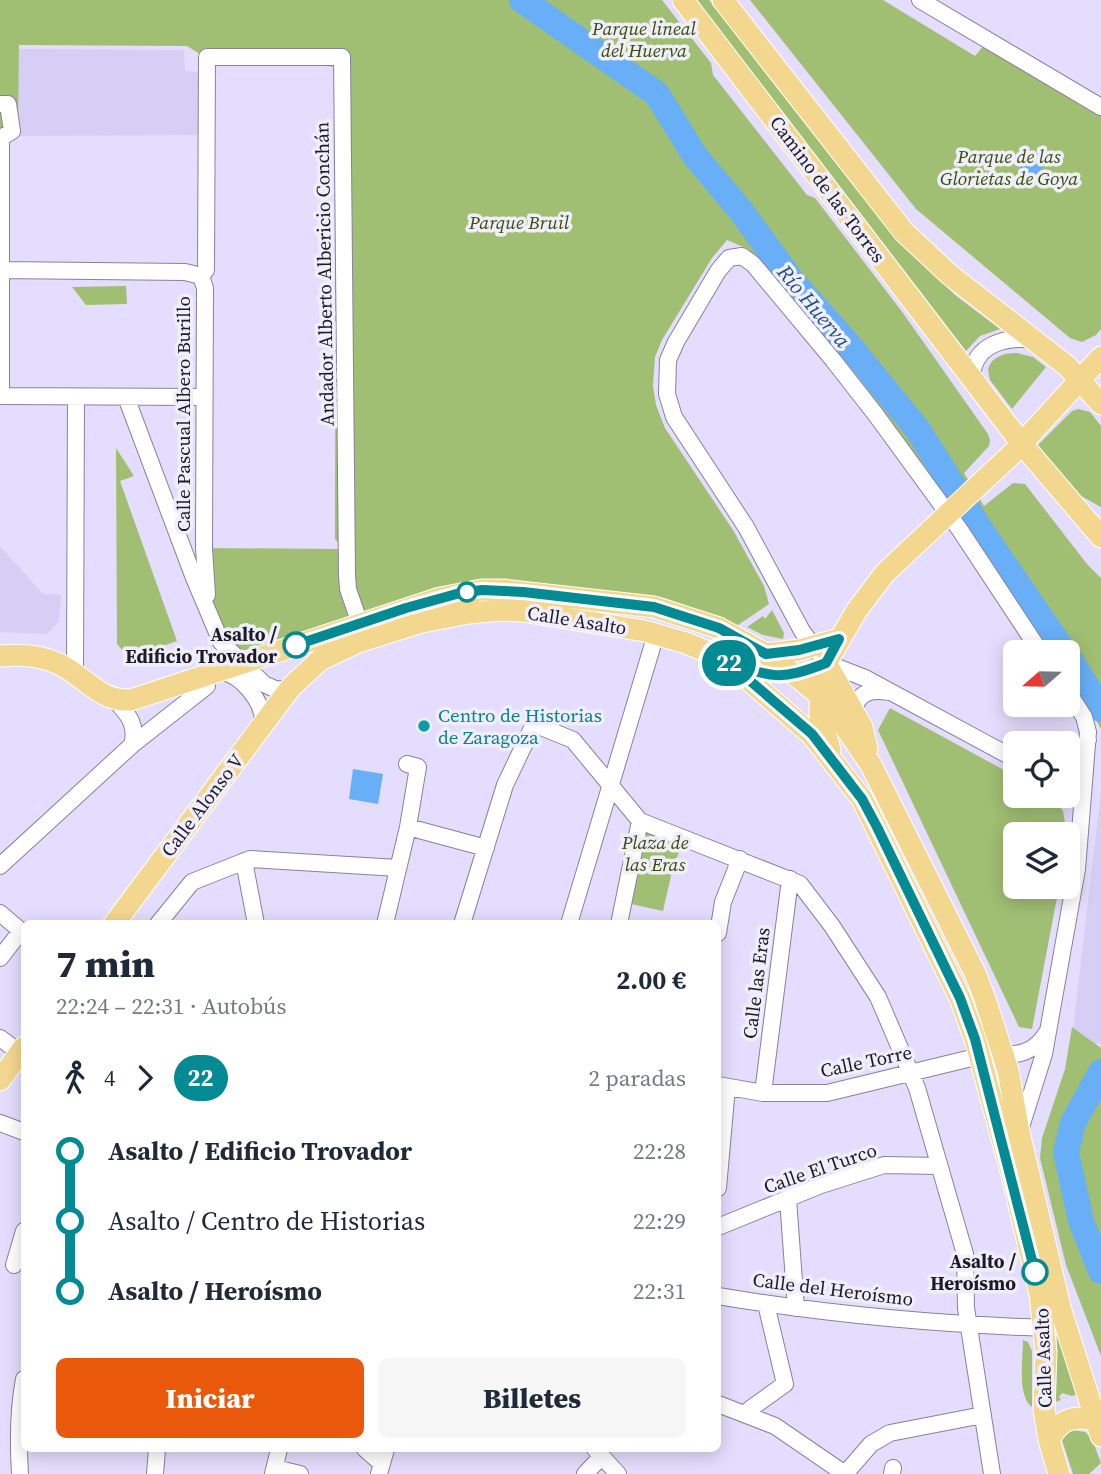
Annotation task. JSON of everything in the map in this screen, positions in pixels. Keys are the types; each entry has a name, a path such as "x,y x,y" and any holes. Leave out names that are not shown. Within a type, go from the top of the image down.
{"main road":[{"name":"Camino de las Torres","path":"683,0 1022,444 1101,537"},
{"name":"Camino de las Torres","path":"723,0 904,232 950,275 1067,366 1101,404"},
{"name":"Calle Asalto","path":"835,762 822,726 818,694 822,673 819,655 839,639 885,573 1022,444 1101,357"},
{"path":"1074,508 1101,517"},
{"name":"Calle Asalto","path":"113,698 131,700 213,679 241,663 440,598 482,590 504,590 654,607 719,628 766,654 795,675 834,711 871,765 975,973 1004,1055 1061,1311 1099,1426"},
{"name":"Calle Asalto","path":"291,687 310,667 334,651 422,622 469,613 522,611 687,643 727,661 812,734 862,799 960,998 978,1047 1032,1259 1044,1328 1044,1410 1059,1474"},
{"path":"766,654 819,655"},
{"path":"727,661 771,676 795,675 819,655"},
{"path":"819,655 854,710 862,727 871,765"},
{"path":"0,656 35,657 59,664 98,692 113,698"},
{"name":"Calle Alonso V","path":"117,920 291,687"},
{"path":"0,1080 21,1051"},
{"path":"1049,1440 1058,1425 1066,1419 1079,1417 1099,1426"}],"street":[{"path":"732,0 746,31"},
{"path":"920,0 1101,107"},
{"name":"Calle Pascual Albero Burillo","path":"207,57 206,270 201,276 205,288 204,548 207,605"},
{"name":"Andador Alberto Albericio Conchán","path":"207,57 342,57 348,582 360,624"},
{"path":"0,104 8,104 12,131 1,138 1,396 204,397"},
{"path":"1003,753 819,655 802,631 746,527 674,417 668,401 667,370 671,354 718,271 729,258 742,256 753,264 858,392 951,510 1033,640"},
{"path":"1,270 185,272 201,276"},
{"path":"972,378 976,359 989,346 1006,340 1034,340"},
{"path":"75,674 76,397"},
{"path":"126,397 221,642 271,689 291,687"},
{"path":"570,920 611,786 651,636 623,602"},
{"path":"0,866 132,745 213,679 232,674 257,700 263,723"},
{"path":"854,710 858,698 867,692 891,692"},
{"path":"113,698 132,720 135,729 132,745"},
{"path":"1019,1132 1037,1080 1049,1029 1077,869 1088,740 1087,724 1080,712"},
{"path":"463,920 505,785 534,724 573,740 640,821 800,884 832,926 877,997 911,1073 965,1254 966,1308 992,1474"},
{"path":"1080,748 1088,740"},
{"path":"386,920 395,868 408,827 418,767 407,764"},
{"path":"620,920 640,821"},
{"path":"408,827 486,848"},
{"path":"161,920 192,882 250,859 395,868"},
{"path":"720,920 723,902 740,859"},
{"path":"244,861 255,920"},
{"name":"Calle las Eras","path":"763,1093 790,879"},
{"path":"0,913 21,932 0,958"},
{"path":"978,1047 1004,1055 1016,1055 1032,1049 1049,1029"},
{"path":"0,1038 21,1049"},
{"name":"Calle Torre","path":"722,1086 763,1093 827,1093 911,1073 978,1047"},
{"path":"721,1112 722,1086"},
{"name":"Calle El Turco","path":"721,1226 821,1185 884,1166 939,1166"},
{"path":"788,1199 796,1308"},
{"path":"13,1266 21,1241"},
{"name":"Calle del Heroísmo","path":"721,1296 796,1308 969,1326 1044,1328"},
{"path":"750,1409 785,1384 766,1304"},
{"path":"1044,1328 1054,1322 1061,1311"},
{"path":"20,1474 21,1394"},
{"path":"721,1405 775,1426 845,1474 871,1444 890,1433 983,1415"},
{"path":"155,1474 157,1452"},
{"path":"277,1452 274,1471 300,1474"},
{"path":"585,1474 598,1453 618,1474"}],"shaded area":[{"path":"19,49 184,50 185,71 198,72 198,135 18,136"},
{"path":"0,546 43,594 61,595 59,621 47,634 0,632"},
{"path":"1101,790 1101,1044 1098,1042 1095,1047 1073,1030"}],"green space":[{"name":"Parque Bruil","path":"0,0 662,0 711,63 713,75 807,195 815,198 903,313 988,434 989,446 964,473 984,506 1013,483 1025,484 1101,578 1101,729 1091,711 1093,709 1080,689 1080,640 1047,640 968,520 943,492 858,377 748,249 727,240 712,258 662,340 655,357 653,386 656,405 665,428 733,530 764,586 769,604 738,625 664,598 536,584 352,620 341,546 335,539 336,67 200,54 187,46 19,45 18,134 0,134"},
{"path":"697,0 709,0 890,232 955,295 1000,329 980,336 966,351"},
{"name":"Parque de las Glorietas de Goya","path":"750,0 883,0 975,56 985,44 1101,115 1101,329 1096,335 1082,342 1070,338 916,209"},
{"path":"126,286 127,304 86,305 72,287"},
{"path":"1017,353 1033,357 1046,367 1012,409 990,380 988,370 998,357"},
{"path":"1078,409 1090,412 1101,426 1101,507 1072,491 1038,445 1072,411"},
{"path":"116,448 134,476 120,481 177,641 129,658 117,644"},
{"path":"204,548 339,549 341,595 351,627 241,663 207,605"},
{"path":"772,610 784,633 783,639 763,635 747,627 763,616 765,619"},
{"path":"890,708 1003,769 1003,808 1061,808 1063,811 1065,822 1003,822 1003,899 1057,899 1032,1029 1019,1027 878,730"},
{"name":"Plaza de las Eras","path":"640,821 685,838 673,867 663,911 622,902"},
{"path":"1072,1027 1101,1048 1101,1356 1066,1265 1040,1158 1042,1138 1065,1069"},
{"path":"1057,1335 1078,1394 1072,1396 1062,1393 1059,1397 1061,1400 1055,1402"},
{"path":"1023,1340 1028,1342 1032,1351 1032,1407 1024,1395"},
{"path":"1066,1432 1085,1432 1092,1439 1101,1463 1089,1474 1073,1474 1062,1440"}],"water":[{"path":"1031,151 1039,155 1043,163 1039,171 1031,175 1023,171 1019,163 1023,155"},
{"path":"353,769 383,774 378,804 349,799"}],"waterway":[{"name":"Río Huerva","path":"522,0 657,94 695,156 741,211 792,281 918,430 980,529 1056,640"},
{"name":"Río Huerva","path":"1080,676 1101,709"},
{"name":"Río Huerva","path":"1101,1072 1073,1123 1066,1152 1081,1221 1101,1271"}],"bus line":[{"name":"22","path":"296,645 406,608 460,593 482,590 504,590 654,607 719,628 766,654 799,650 839,639 826,663 795,675 779,677 761,674 727,661 812,734 862,799 877,827 960,998 975,1039 1035,1272"}],"place":[{"name":"Asalto / Edificio Trovador","path":"296,645"},
{"name":"Centro de Historias de Zaragoza","path":"424,726"},
{"name":"Asalto / Heroísmo","path":"1035,1272"}],"park label":[{"name":"Parque lineal del Huerva","path":"644,39"}]}
